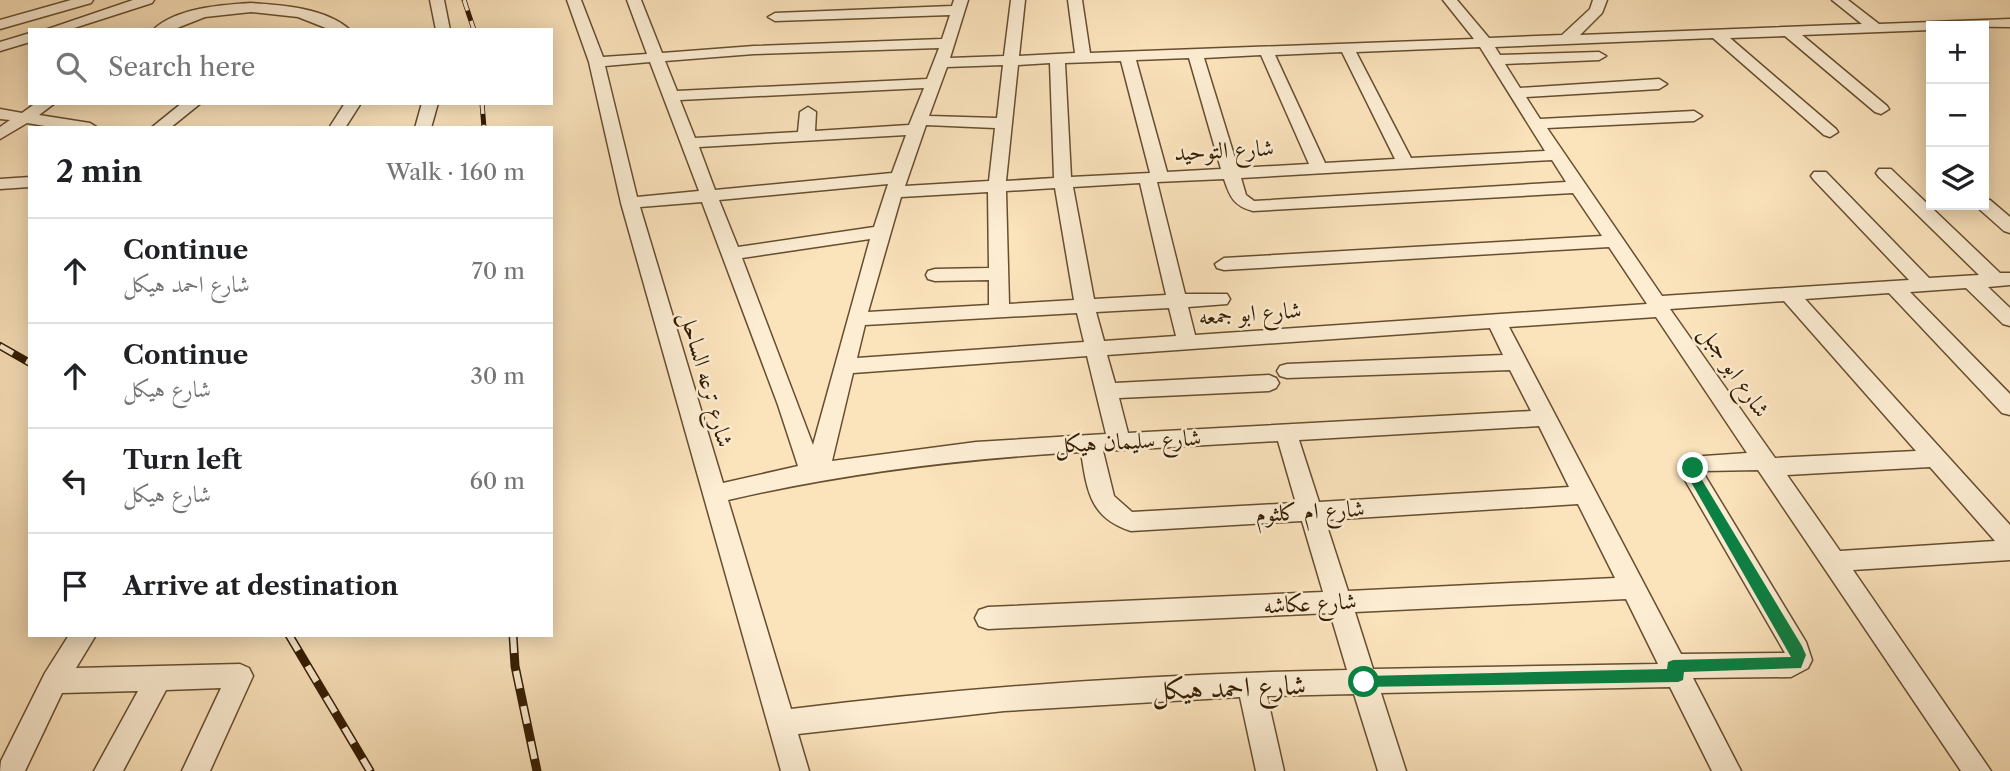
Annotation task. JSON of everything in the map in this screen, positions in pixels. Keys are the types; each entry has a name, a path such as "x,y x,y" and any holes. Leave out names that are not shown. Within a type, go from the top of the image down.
{"street":[{"path":"0,24 86,0"},
{"path":"57,28 122,3 147,0"},
{"path":"438,0 443,28"},
{"name":"شارع ترعه الساحل","path":"574,0 597,62 630,203 795,771"},
{"path":"634,0 814,472"},
{"path":"999,311 997,186 1018,0"},
{"path":"1075,0 1083,58"},
{"name":"شارع ابو جبل","path":"1450,0 1491,51 1535,124 1977,771"},
{"path":"1567,39 1597,10 1601,0"},
{"path":"1839,0 1876,28"},
{"path":"122,3 147,14 177,18 212,10 246,8 312,16 339,28"},
{"path":"775,17 960,5 949,43 917,125 881,232 814,472"},
{"path":"296,28 312,16"},
{"path":"163,28 177,18"},
{"path":"1491,51 1567,39 2010,23"},
{"path":"1788,31 1881,109"},
{"path":"1717,34 1830,132"},
{"path":"3,43 28,37"},
{"path":"3,43 28,46"},
{"path":"597,62 754,50 949,43"},
{"path":"941,63 1347,48 1599,56"},
{"path":"1347,48 1405,163"},
{"path":"1266,51 1319,168"},
{"path":"1195,53 1230,173 1238,196 1244,203 1253,206 1578,187"},
{"path":"1127,56 1187,342"},
{"path":"1057,59 1063,182 1085,306 1119,442"},
{"path":"669,96 933,83"},
{"path":"1515,93 1659,85"},
{"path":"0,134 44,105"},
{"path":"162,126 190,105"},
{"path":"338,126 352,105"},
{"path":"424,126 429,105"},
{"path":"806,136 808,112"},
{"path":"0,114 77,126"},
{"path":"1535,124 1694,116"},
{"path":"688,143 806,136 917,125 1004,122"},
{"name":"شارع التوحيد","path":"630,203 896,185 997,186 1556,155"},
{"path":"1885,173 2002,279"},
{"path":"1820,176 1924,284"},
{"path":"0,184 28,182"},
{"path":"1989,208 2010,227"},
{"path":"731,254 881,232"},
{"path":"1224,264 1614,241"},
{"path":"934,275 999,274"},
{"name":"شارع ابو جمعه","path":"844,366 1496,321 1789,294 2002,279"},
{"path":"1970,281 2010,319"},
{"path":"1894,287 2010,407"},
{"path":"1789,294 2010,541"},
{"path":"856,319 1220,299"},
{"path":"1496,321 1727,771"},
{"path":"1106,391 1517,362"},
{"name":"شارع سليمان هيكل","path":"713,494 814,472 926,455 1090,443 1546,418"},
{"path":"1286,433 1392,771"},
{"name":"شارع ام كلثوم","path":"1090,443 1103,504 1119,519 1131,522 1585,495"},
{"path":"1767,464 1936,458"},
{"name":"شارع احمد هيكل","path":"781,723 892,707 1000,696 1791,665 1799,660 1797,650 1693,475 1693,468 1698,463 1767,464"},
{"path":"1833,561 2010,550"},
{"name":"شارع عكاشه","path":"988,618 1633,588"},
{"path":"11,771 54,681 82,637"},
{"path":"54,681 240,676 196,771"},
{"path":"108,771 159,678"},
{"path":"1251,686 1270,771"}],"railway":[{"path":"464,0 473,28"},
{"path":"482,105 484,126"},
{"path":"0,346 28,362"},
{"path":"290,637 370,771"},
{"path":"513,637 515,666 537,771"}],"route":[{"path":"1364,682 1678,676 1673,666 1796,663 1799,660 1797,650 1693,475 1693,468"}]}
